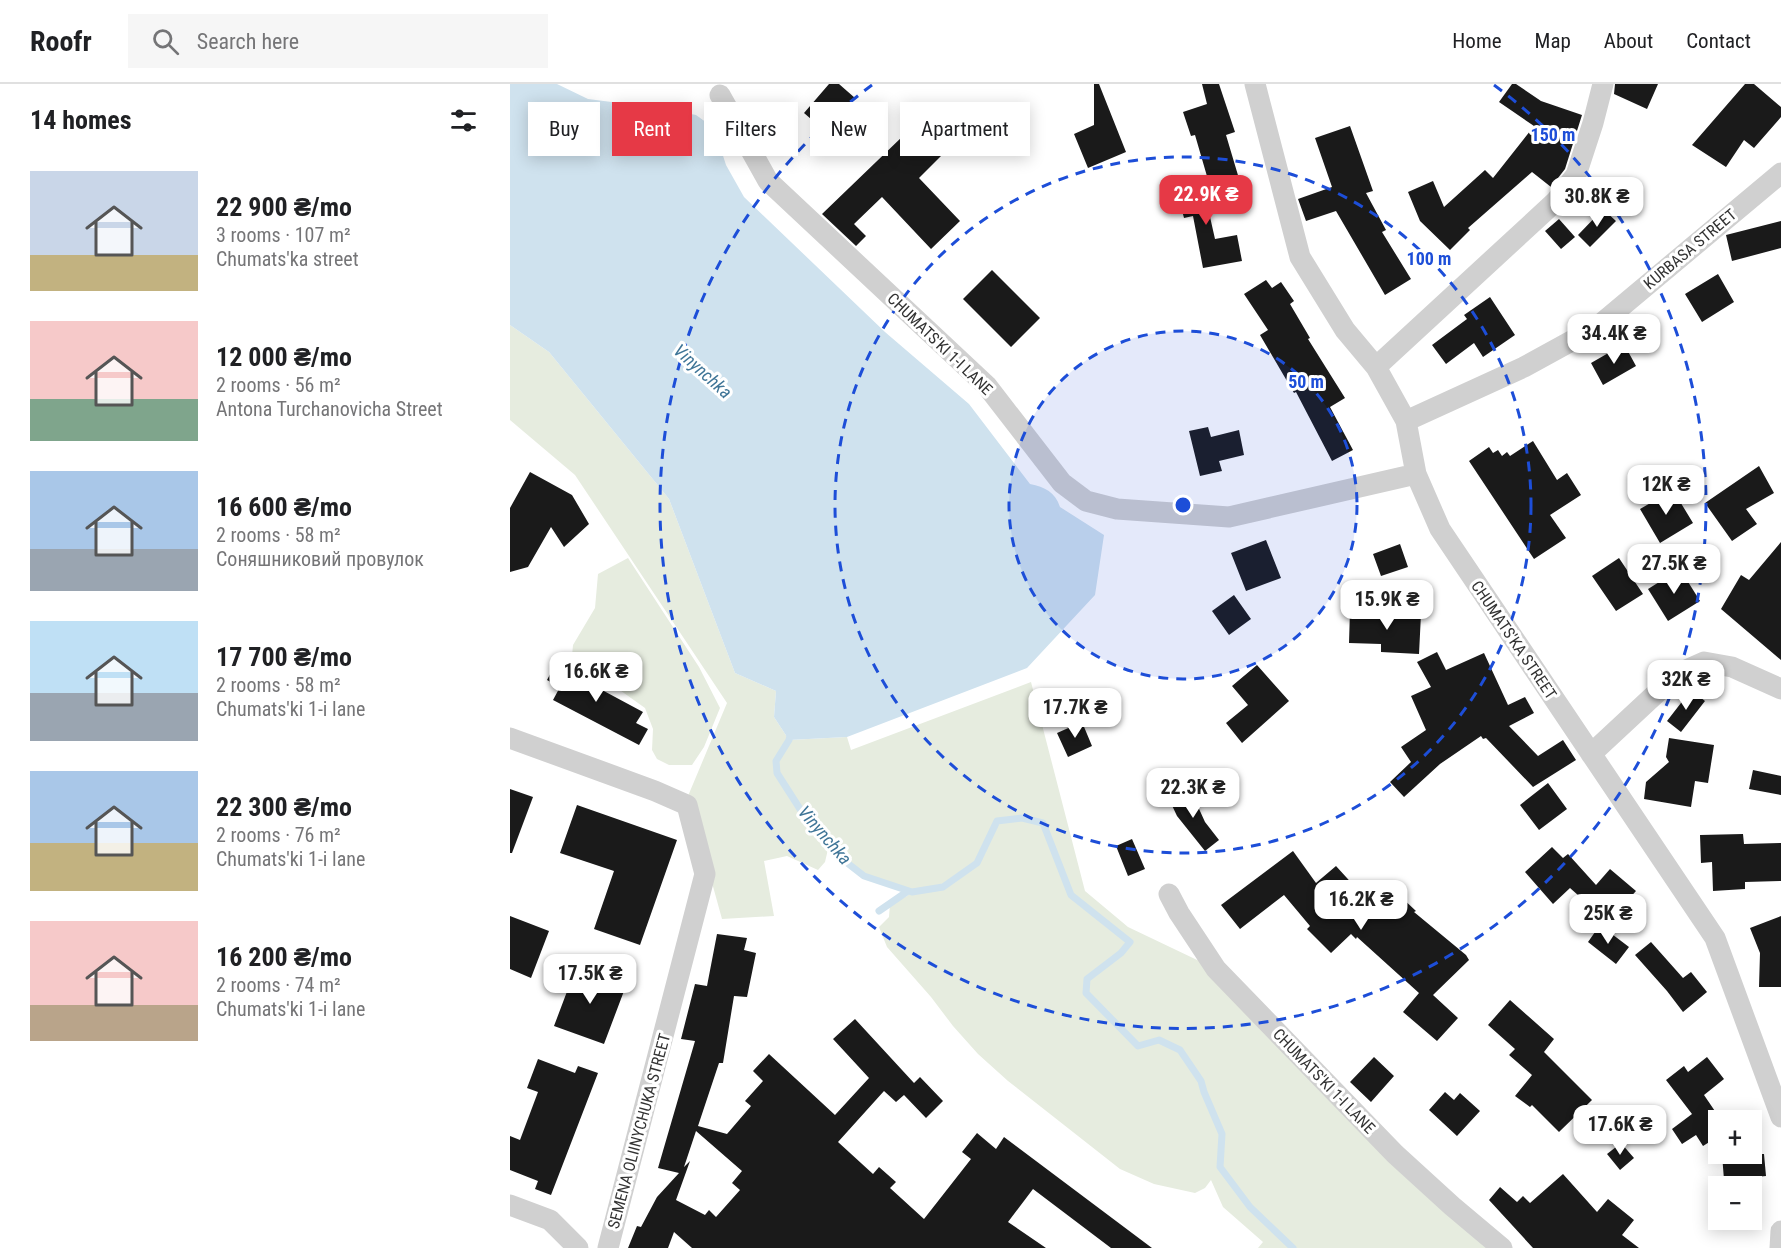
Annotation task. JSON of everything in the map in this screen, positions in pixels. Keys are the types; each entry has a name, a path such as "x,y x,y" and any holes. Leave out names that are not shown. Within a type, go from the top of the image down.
{"street":[{"name":"CHUMATS'KA STREET","path":"1255,84 1300,257 1346,330 1376,367 1406,421 1416,474 1440,529 1715,938 1781,1117"},
{"path":"1376,367 1556,201 1576,175 1603,84"},
{"name":"CHUMATS'KI 1-I LANE","path":"720,95 768,181 987,386 1062,483 1086,501 1117,509 1228,517 1416,474"},
{"name":"KURBASA STREET","path":"1406,421 1524,367 1597,327 1781,173"},
{"path":"1591,754 1677,674 1704,662 1732,667 1781,689"},
{"name":"SEMENA OLIINYCHUKA STREET","path":"510,738 656,791 687,805 705,874 608,1248"},
{"name":"CHUMATS'KI 1-I LANE","path":"1169,894 1179,914 1216,969 1395,1154 1502,1248"},
{"path":"510,1205 550,1220 578,1248"},
{"path":"1780,1248 1781,1231"}],"shaded area":[{"path":"510,325 549,352 669,499 735,673 776,691 774,717 789,740 847,737 851,750 1031,682 1085,891 1128,927 1216,969 1502,1248 1258,1248 1263,1242 1223,1207 1211,1180 1205,1188 1195,1193 1154,1184 1120,1169 1008,1081 978,1054 887,947 879,927 889,917 890,904 911,892 866,876 847,863 829,845 825,862 818,870 787,856 764,861 774,916 722,919 688,796 727,703 575,475 510,420"},
{"path":"628,558 699,667 720,708 704,747 692,765 669,765 657,759 652,750 653,729 645,708 572,656 573,645 595,608 598,574"}],"water":[{"path":"510,84 557,84 588,99 612,102 612,156 692,156 692,114 696,115 704,121 704,156 723,156 744,197 885,332 969,404 1030,484 1049,491 1060,507 1104,535 1095,595 1027,668 847,737 789,740 774,717 776,691 735,673 669,499 549,352 510,325"}],"building":[{"path":"829,84 839,84 855,98 851,102 813,102"},
{"path":"1094,84 1099,84 1126,152 1088,168 1074,134 1094,125"},
{"path":"1202,84 1219,84 1235,132 1226,135 1240,182 1211,190 1195,135 1191,136 1183,112 1207,104"},
{"path":"1512,84 1516,84 1541,101 1582,115 1565,169 1551,187 1532,172 1468,228 1470,230 1450,250 1420,221 1408,192 1433,181 1444,207 1485,170 1493,178 1534,126 1499,102"},
{"path":"1615,84 1658,84 1647,109 1614,94"},
{"path":"1745,84 1754,84 1781,107 1781,117 1754,148 1744,140 1726,167 1692,145"},
{"path":"810,106 810,118 804,113"},
{"path":"1350,126 1373,191 1366,193 1386,230 1382,232 1411,279 1385,295 1336,211 1306,221 1298,199 1332,187 1315,138"},
{"path":"900,139 900,156 941,156 919,178 960,221 931,249 882,197 854,224 866,236 856,246 822,214 882,156 888,156 888,150"},
{"path":"1201,177 1215,239 1237,235 1242,261 1203,268 1193,216 1184,218 1175,184"},
{"path":"1603,209 1616,221 1590,247 1578,235"},
{"path":"1559,219 1575,237 1561,249 1545,231"},
{"path":"1781,221 1781,248 1732,261 1726,235"},
{"path":"992,270 1040,318 1011,347 963,299"},
{"path":"1718,274 1734,302 1702,322 1685,294"},
{"path":"1266,280 1272,288 1281,282 1294,301 1290,304 1310,338 1308,339 1345,398 1330,407 1353,450 1332,461 1296,392 1294,393 1260,335 1268,330 1244,294"},
{"path":"1490,297 1515,335 1483,357 1474,343 1446,364 1432,345 1467,319 1464,315"},
{"path":"1624,344 1636,366 1603,385 1591,363"},
{"path":"1208,427 1211,437 1239,430 1244,455 1219,461 1222,471 1200,476 1189,431"},
{"path":"1533,441 1557,480 1567,473 1581,495 1550,515 1566,538 1534,559 1469,461 1489,447 1493,453 1498,450 1502,456 1507,452 1510,456"},
{"path":"1759,466 1774,493 1746,509 1757,524 1732,541 1705,503"},
{"path":"530,472 572,495 589,524 564,547 551,527 528,567 510,572 510,508"},
{"path":"1673,490 1693,523 1660,543 1640,509"},
{"path":"1266,540 1281,578 1246,591 1231,553"},
{"path":"1781,542 1781,660 1721,609 1741,575 1749,580"},
{"path":"1400,544 1408,567 1381,576 1373,554"},
{"path":"1619,558 1643,594 1616,611 1592,576"},
{"path":"1680,569 1700,601 1668,621 1648,589"},
{"path":"1234,595 1251,619 1229,635 1212,611"},
{"path":"1350,610 1421,614 1419,654 1381,652 1381,644 1349,643"},
{"path":"1437,652 1446,670 1484,653 1508,705 1525,697 1534,713 1509,726 1538,756 1563,740 1576,760 1533,787 1486,738 1483,739 1481,736 1440,764 1404,797 1390,782 1411,762 1401,747 1426,730 1411,696 1431,687 1417,662"},
{"path":"556,663 573,672 576,666 593,676 589,683 643,712 636,723 648,729 639,745 553,700 560,687 547,680"},
{"path":"1257,665 1289,701 1242,743 1226,723 1248,705 1232,686"},
{"path":"1691,690 1705,701 1681,732 1667,721"},
{"path":"1082,722 1092,746 1068,757 1057,733"},
{"path":"1669,738 1714,745 1708,783 1695,781 1691,807 1644,799 1646,782 1669,762 1666,757"},
{"path":"1753,770 1781,776 1781,795 1749,789"},
{"path":"1548,783 1567,809 1539,830 1520,805"},
{"path":"510,789 533,797 512,853 510,853"},
{"path":"1190,789 1205,822 1219,840 1205,851 1177,816 1169,799"},
{"path":"577,805 677,840 640,945 594,929 614,871 560,853"},
{"path":"1743,834 1744,844 1781,843 1781,881 1745,882 1745,889 1713,891 1712,862 1701,863 1700,835"},
{"path":"1132,839 1145,869 1128,876 1116,846"},
{"path":"1552,847 1563,858 1568,854 1596,885 1610,869 1636,891 1625,903 1632,910 1615,928 1570,888 1553,904 1525,872"},
{"path":"1293,851 1316,883 1336,866 1367,900 1371,896 1387,910 1400,896 1416,911 1414,912 1466,955 1469,960 1433,995 1458,1018 1437,1041 1403,1012 1419,993 1357,937 1356,939 1351,934 1331,953 1307,929 1310,926 1284,895 1240,929 1221,905"},
{"path":"510,916 549,931 531,978 510,969"},
{"path":"1781,916 1781,987 1759,987 1760,953 1750,928"},
{"path":"1600,925 1629,947 1616,964 1588,942"},
{"path":"717,934 747,938 744,950 756,953 747,997 734,996 723,1063 719,1063 698,1126 727,1134 751,1106 745,1101 763,1081 753,1071 769,1054 835,1115 869,1078 833,1039 855,1019 914,1083 920,1077 943,1101 926,1118 904,1095 896,1102 884,1091 838,1142 873,1174 879,1167 896,1182 890,1188 924,1219 971,1159 962,1152 977,1133 996,1149 1004,1137 1152,1248 1111,1248 1033,1189 1008,1222 1046,1248 692,1248 674,1232 668,1248 628,1248 637,1226 641,1227 657,1197 679,1173 658,1168 695,1041 681,1039 695,984 707,986","holes":["696,1131 742,1171 732,1183 740,1190 716,1217 709,1210 705,1215 676,1200 690,1161 684,1167"]},
{"path":"1651,942 1683,978 1691,972 1707,992 1683,1012 1635,955"},
{"path":"577,965 627,983 604,1044 554,1026"},
{"path":"1510,1000 1554,1039 1544,1052 1592,1100 1559,1132 1532,1105 1530,1107 1515,1096 1532,1075 1509,1055 1515,1049 1488,1025"},
{"path":"1374,1057 1394,1076 1371,1102 1350,1082"},
{"path":"1707,1057 1724,1079 1704,1095 1714,1110 1708,1110 1708,1143 1703,1146 1696,1135 1682,1144 1672,1129 1692,1114 1666,1080 1684,1066 1688,1072"},
{"path":"538,1059 575,1073 578,1066 598,1073 551,1195 535,1189 538,1181 510,1170 510,1136 520,1140 538,1092 527,1088"},
{"path":"1445,1092 1454,1100 1460,1093 1480,1111 1457,1136 1429,1110"},
{"path":"1621,1143 1634,1158 1620,1170 1607,1154"},
{"path":"1762,1154 1764,1154 1766,1176 1724,1176 1723,1164 1762,1164"},
{"path":"1563,1174 1597,1212 1608,1199 1634,1220 1622,1235 1639,1248 1533,1248 1489,1200 1500,1187 1517,1202 1523,1196 1530,1203"}],"waterway":[{"name":"Vinynchka","path":"791,731 789,740 776,761 777,773 800,809 837,855 864,876 912,892 943,887 977,863 997,821 1022,818 1043,823 1071,895 1130,942 1121,953 1087,979 1086,993 1138,1046 1159,1040 1180,1050 1201,1081 1222,1134 1220,1167 1250,1207 1293,1248"},
{"path":"879,911 908,891"}]}
